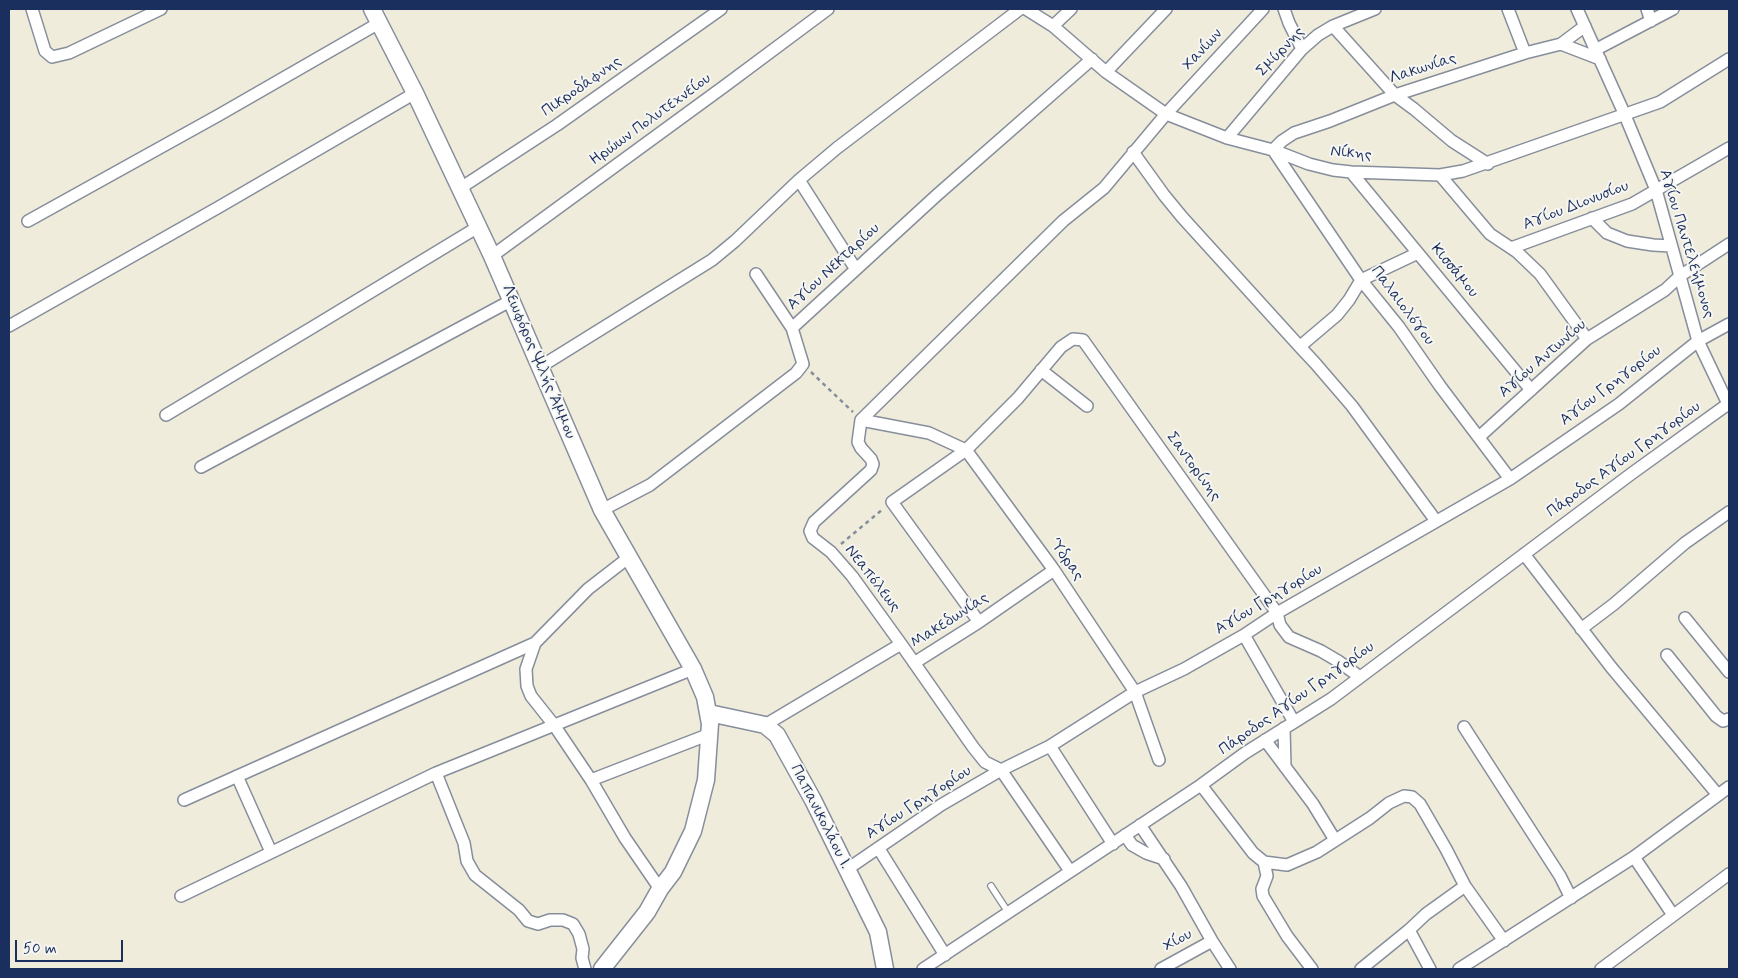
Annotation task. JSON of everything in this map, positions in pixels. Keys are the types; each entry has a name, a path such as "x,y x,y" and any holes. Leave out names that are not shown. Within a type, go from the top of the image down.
{"street":[{"path":"32,9 45,52 52,57 69,52 161,9"},
{"name":"Πικροδάφνης","path":"459,189 557,125 720,9"},
{"name":"Ηρώων Πολυτεχνείου","path":"492,256 726,86 828,9"},
{"path":"540,367 712,260 735,241 799,180 1020,9"},
{"name":"Νίκης","path":"1026,9 1053,26 1106,72 1166,114 1227,138 1273,150 1309,164 1351,172 1440,175 1488,164 1624,113 1660,102 1729,59"},
{"path":"1053,26 1071,9"},
{"path":"1106,72 1166,9"},
{"name":"Χανίων","path":"861,420 1062,221 1104,188 1166,114 1263,9"},
{"path":"1284,9 1302,49"},
{"name":"Σμύρνης","path":"1227,138 1302,49 1318,35 1333,26 1375,9"},
{"path":"1508,9 1525,53"},
{"name":"Αγίου Παντελεήμονος","path":"1577,9 1656,190 1698,341 1729,405"},
{"path":"1647,9 1652,21"},
{"path":"1561,44 1597,54 1673,9"},
{"path":"28,221 211,120 375,16"},
{"name":"Λεωφόρος Ψιλής Άμμου","path":"375,16 415,93 492,256 602,510 628,558 694,669 705,696 709,713 710,734 706,780 693,831 673,872 660,889 647,912 602,969"},
{"path":"1333,26 1395,95 1414,108 1452,141 1488,164"},
{"name":"Λακωνίας","path":"1273,150 1294,133 1395,95 1525,53 1561,44 1585,26"},
{"name":"Αγίου Νεκταρίου","path":"803,364 792,328 856,268 1092,60"},
{"path":"9,326 219,208 415,93"},
{"name":"Αγίου Διονυσίου","path":"1511,248 1632,204 1729,148"},
{"name":"Παλαιολόγου","path":"1273,150 1361,280 1399,327 1440,386 1510,479"},
{"path":"1134,152 1182,217 1300,348 1315,362 1352,406 1436,520"},
{"name":"Κισσάμου","path":"1351,172 1531,390"},
{"path":"1440,175 1490,234 1511,248 1540,274 1587,339"},
{"path":"799,180 856,268"},
{"path":"1592,218 1607,233 1627,241 1671,246"},
{"path":"166,415 478,227"},
{"name":"Αγίου Αντωνίου","path":"1479,437 1587,339 1664,290 1680,276 1729,244"},
{"path":"1300,348 1337,315 1361,280 1418,253"},
{"path":"756,274 792,328"},
{"path":"201,467 512,300"},
{"name":"Αγίου Γρηγορίου","path":"846,870 941,806 1000,770 1050,746 1136,692 1184,669 1244,635 1277,613 1510,479 1619,404 1698,341 1729,324"},
{"name":"Σαντορίνης","path":"1041,370 1061,347 1073,339 1083,340 1277,613 1280,625 1289,636 1321,651 1360,677"},
{"path":"602,510 650,485 790,379 803,364"},
{"path":"979,622 892,502 966,450 1018,398 1041,370 1087,406"},
{"name":"Πάροδος Αγίου Γρηγορίου","path":"923,969 1113,844 1265,740 1331,699 1631,474 1729,405"},
{"path":"861,420 929,433 966,450"},
{"name":"Νεαπόλεως","path":"861,420 858,442 871,459 873,464 872,470 814,522 810,531 813,538 831,552 852,576 901,644"},
{"name":"Ύδρας","path":"966,450 1054,570 1136,692 1159,760"},
{"path":"1580,629 1614,604 1685,543 1727,518"},
{"path":"1524,554 1580,629 1718,795"},
{"path":"184,800 535,643 588,589 628,558"},
{"name":"Μακεδωνίας","path":"764,725 901,644 914,664 1054,570"},
{"path":"1685,618 1729,672"},
{"path":"1244,635 1294,722"},
{"path":"535,643 526,669 526,686 531,696 554,725 591,780 625,838 660,889"},
{"path":"1667,655 1716,716 1722,721 1729,719"},
{"path":"914,664 985,762 1000,770 1070,871"},
{"path":"181,896 436,773 694,669"},
{"path":"709,713 764,725"},
{"name":"Παπανικολάου Ι.","path":"764,725 777,734 813,800 878,932 885,969"},
{"path":"1464,727 1560,876 1571,898"},
{"path":"1284,728 1285,767"},
{"path":"591,780 710,734"},
{"path":"1265,740 1313,804 1335,840"},
{"path":"1050,746 1113,844"},
{"path":"436,773 464,843 467,861 475,875 519,910 528,921 538,924 550,920 563,920 573,924 580,934 585,969"},
{"path":"238,776 271,852"},
{"path":"1201,785 1253,852 1264,862 1287,865 1317,852 1370,818 1389,803 1404,796 1412,797 1420,804 1465,886 1504,941"},
{"path":"1459,969 1634,856 1729,787"},
{"path":"1140,825 1164,859 1230,969"},
{"path":"1125,835 1132,845 1146,853 1164,859"},
{"path":"879,849 945,955"},
{"path":"1634,856 1674,916"},
{"path":"1264,862 1266,876 1262,888 1263,896 1287,936 1312,969"},
{"path":"1600,969 1729,874"},
{"path":"1361,969 1426,914 1465,886"},
{"path":"1409,930 1430,969"},
{"name":"Χίου","path":"1160,969 1212,941"}],"lane":[{"path":"991,886 1008,912"}],"path":[{"path":"803,364 861,420"},
{"path":"831,552 892,502"}]}
